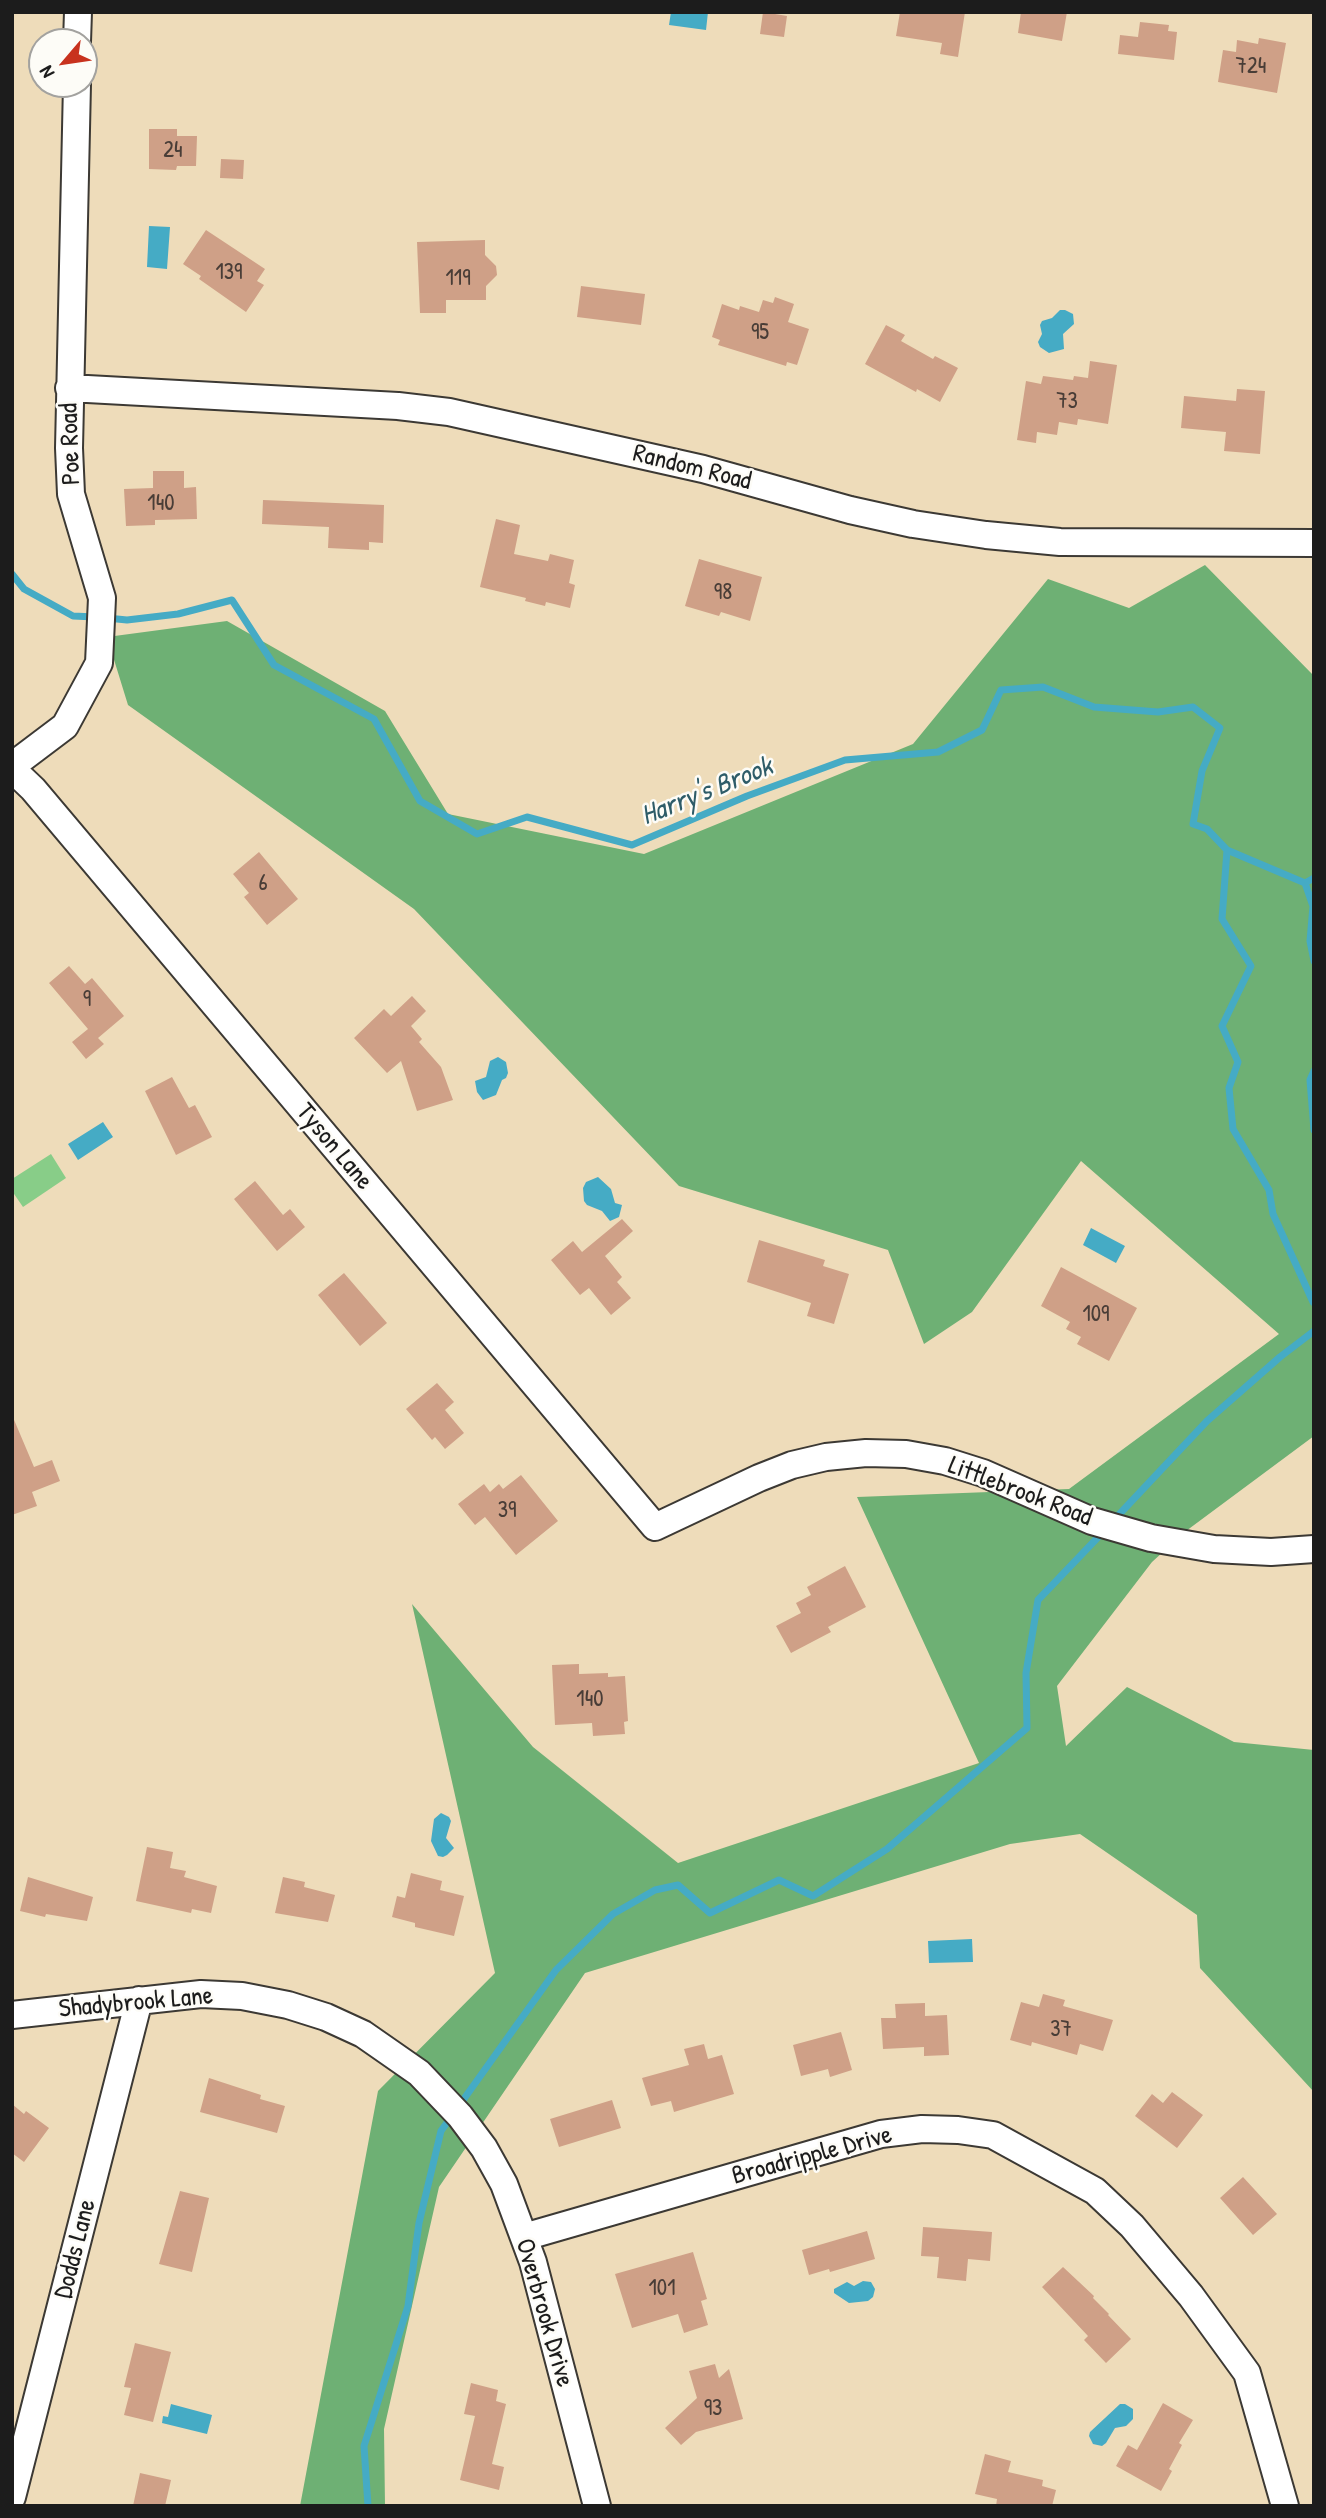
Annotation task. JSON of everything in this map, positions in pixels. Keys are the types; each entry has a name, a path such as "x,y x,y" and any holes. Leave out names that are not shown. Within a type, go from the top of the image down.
{"street":[{"name":"Poe Road","path":"12,767 65,726 99,663 102,598 71,494 69,448 77,98"},
{"name":"Random Road","path":"69,388 398,406 449,412 703,470 850,510 913,524 986,535 1060,542 1314,543"},
{"name":"Tyson Lane","path":"12,767 655,1527"},
{"name":"Littlebrook Road","path":"655,1527 792,1465 826,1457 866,1453 906,1454 945,1461 983,1473 1092,1521 1151,1538 1214,1549 1271,1552 1314,1549"},
{"name":"Shadybrook Lane","path":"12,2015 201,1994 242,1996 288,2005 326,2017 363,2034 402,2060 433,2086 470,2128"},
{"name":"Dodds Lane","path":"12,2497 139,2000"},
{"name":"Overbrook Drive","path":"470,2128 504,2184 524,2237 597,2506"},
{"name":"Broadripple Drive","path":"524,2237 881,2134 922,2129 993,2135 1095,2191 1132,2226 1191,2296 1247,2373 1285,2506"}],"green space":[{"path":"1205,565 1314,676 1314,1436 1186,1531 1152,1562 1057,1686 1066,1746 1127,1687 1234,1742 1314,1750 1314,2092 1200,1968 1197,1915 1080,1834 1010,1844 585,1973 439,2187 384,2429 385,2506 300,2506 378,2091 495,1973 412,1604 533,1747 678,1863 979,1763 857,1497 1069,1489 1279,1334 1081,1161 972,1312 924,1344 888,1250 679,1186 414,909 128,705 107,637 227,621 385,711 448,814 644,854 913,744 1048,579 1129,608"},
{"path":"51,1154 66,1178 23,1207 12,1191 12,1179"}],"water":[{"path":"671,12 708,12 706,30 669,25"},
{"path":"149,226 170,227 167,269 147,267"},
{"path":"1060,310 1073,314 1074,324 1063,334 1064,349 1049,353 1040,347 1038,342 1042,334 1040,325"},
{"path":"498,1057 506,1062 508,1073 496,1095 483,1100 477,1092 475,1081 486,1077 490,1061"},
{"path":"103,1122 113,1137 78,1160 68,1144"},
{"path":"598,1177 611,1189 615,1203 622,1205 619,1217 610,1221 602,1211 584,1201 583,1188 586,1182"},
{"path":"1091,1228 1125,1246 1116,1263 1083,1245"},
{"path":"441,1813 451,1821 446,1838 454,1848 443,1857 438,1856 431,1841 434,1819"},
{"path":"972,1939 973,1962 929,1963 928,1941"},
{"path":"863,2281 871,2282 875,2289 873,2297 868,2301 849,2303 834,2293 834,2289 847,2282 854,2286"},
{"path":"171,2404 212,2415 207,2434 162,2423 163,2416 168,2417"},
{"path":"1120,2404 1133,2409 1133,2419 1126,2426 1115,2428 1102,2446 1093,2444 1090,2432"}],"building":[{"path":"763,12 787,16 784,37 760,34"},
{"path":"900,12 965,12 958,57 940,54 942,43 896,36"},
{"path":"1021,12 1067,12 1062,41 1018,33"},
{"path":"1140,22 1169,25 1168,31 1177,32 1174,60 1118,54 1120,35 1138,37"},
{"path":"1259,38 1286,43 1277,93 1218,82 1223,50 1236,52 1237,40 1258,44"},
{"path":"149,129 177,129 177,136 197,136 196,166 177,166 176,170 149,169"},
{"path":"221,159 244,160 243,179 220,178"},
{"path":"206,230 265,269 257,281 264,285 246,312 199,279 201,276 183,264"},
{"path":"485,240 485,255 496,266 497,275 486,286 486,300 446,300 446,313 420,313 417,242"},
{"path":"581,286 645,294 641,325 577,317"},
{"path":"775,297 794,304 788,322 809,329 797,365 787,362 786,366 718,345 720,340 712,337 722,304 739,310 740,306 759,312 763,300 773,303"},
{"path":"886,325 905,335 901,341 933,359 935,356 958,368 940,402 865,364"},
{"path":"1090,361 1117,365 1108,424 1078,419 1077,425 1059,422 1057,435 1037,432 1036,443 1017,440 1026,381 1041,384 1043,376 1073,380 1074,376 1088,378"},
{"path":"1237,389 1265,391 1260,454 1224,451 1226,432 1181,428 1184,396 1236,401"},
{"path":"153,471 184,471 184,488 196,487 197,519 155,520 155,525 126,526 124,489 153,488"},
{"path":"263,500 384,505 383,543 369,542 369,550 328,548 329,527 262,524"},
{"path":"496,519 520,525 514,554 548,561 550,554 574,560 569,583 575,585 570,608 546,602 545,606 525,601 526,598 480,587"},
{"path":"699,559 762,577 750,621 721,612 719,616 685,606"},
{"path":"259,852 298,899 267,925 244,897 249,893 233,874"},
{"path":"69,966 85,984 92,978 124,1016 98,1038 104,1044 86,1059 72,1042 88,1029 49,983"},
{"path":"412,996 426,1011 411,1026 422,1039 419,1042 441,1067 453,1100 417,1111 401,1061 387,1073 354,1038 384,1009 391,1016"},
{"path":"172,1077 189,1108 195,1105 212,1137 176,1155 145,1091"},
{"path":"255,1181 283,1215 290,1209 305,1227 277,1251 234,1199"},
{"path":"622,1219 633,1231 605,1256 622,1277 617,1282 631,1298 611,1315 589,1288 580,1295 551,1260 573,1241 582,1252"},
{"path":"759,1240 825,1260 823,1266 849,1274 834,1324 807,1316 811,1303 747,1282"},
{"path":"1061,1267 1137,1308 1109,1361 1077,1344 1081,1337 1066,1329 1070,1322 1041,1306"},
{"path":"344,1273 387,1323 360,1346 318,1295"},
{"path":"437,1383 454,1402 445,1410 464,1433 445,1449 435,1437 432,1440 406,1409"},
{"path":"12,1415 34,1467 52,1460 60,1481 32,1492 37,1506 12,1515"},
{"path":"521,1475 558,1521 516,1555 485,1517 475,1525 458,1504 484,1484 490,1492 499,1484 503,1489"},
{"path":"845,1566 866,1607 828,1627 831,1632 791,1653 776,1626 801,1613 796,1603 811,1595 807,1587"},
{"path":"579,1664 579,1674 608,1673 608,1677 625,1676 628,1721 624,1722 625,1734 593,1736 592,1723 555,1725 552,1665"},
{"path":"147,1847 173,1852 170,1868 186,1871 184,1877 217,1886 211,1913 192,1909 191,1913 136,1901"},
{"path":"411,1873 442,1881 440,1890 464,1896 454,1936 415,1927 415,1923 392,1917 397,1896 405,1898"},
{"path":"28,1877 93,1897 87,1921 46,1914 45,1917 20,1911"},
{"path":"283,1877 305,1882 304,1887 335,1895 328,1922 275,1913"},
{"path":"1043,1994 1065,2000 1063,2006 1113,2020 1103,2051 1080,2044 1077,2055 1032,2042 1031,2046 1010,2040 1021,2002 1039,2007"},
{"path":"925,2003 925,2016 947,2015 949,2055 924,2056 924,2047 883,2049 881,2018 896,2018 895,2004"},
{"path":"841,2032 852,2070 830,2077 828,2069 801,2076 793,2045"},
{"path":"704,2044 708,2059 722,2055 734,2094 674,2112 671,2101 651,2106 642,2078 689,2065 684,2049"},
{"path":"209,2078 285,2106 277,2133 200,2112"},
{"path":"1172,2092 1203,2115 1177,2148 1135,2116 1152,2094 1163,2103"},
{"path":"612,2100 621,2128 559,2147 550,2119"},
{"path":"12,2104 49,2128 24,2162 12,2153"},
{"path":"1243,2177 1277,2214 1253,2235 1220,2198"},
{"path":"180,2191 209,2198 192,2272 159,2264"},
{"path":"923,2227 992,2232 990,2261 968,2259 966,2281 937,2278 939,2257 921,2256"},
{"path":"867,2231 875,2259 809,2275 802,2250"},
{"path":"693,2252 707,2299 701,2301 708,2325 684,2333 678,2314 632,2328 615,2274"},
{"path":"1063,2267 1094,2296 1131,2339 1106,2363 1084,2340 1088,2336 1042,2287"},
{"path":"135,2343 171,2352 153,2422 124,2415 131,2388 124,2387"},
{"path":"715,2364 719,2378 729,2369 743,2419 696,2432 681,2445 665,2428 697,2398 689,2371"},
{"path":"471,2383 498,2390 496,2401 506,2404 492,2464 504,2467 499,2490 460,2480 475,2416 464,2414"},
{"path":"1163,2403 1193,2420 1179,2443 1182,2445 1161,2491 1116,2466 1128,2445 1137,2450"},
{"path":"985,2454 1011,2461 1008,2472 1043,2480 1042,2486 1056,2490 1052,2506 996,2506 997,2499 975,2494"},
{"path":"140,2473 171,2480 165,2506 133,2506"}],"waterway":[{"name":"Harry's Brook","path":"12,574 24,589 73,616 95,617"},
{"name":"Harry's Brook","path":"107,618 127,620 178,614 232,600 274,665 374,719 420,801 477,834 527,817 632,845 747,796 845,760 938,752 982,730 1001,690 1043,687 1094,707 1158,712 1193,707 1220,728 1202,771 1193,824 1207,829 1227,850 1305,883 1314,878"},
{"path":"1227,850 1222,919 1251,966 1222,1026 1238,1062 1229,1088 1233,1129 1269,1190 1273,1214 1313,1302"},
{"path":"1305,883 1313,906 1310,941 1314,961"},
{"path":"1314,1071 1310,1080 1314,1130"},
{"path":"1112,1522 1207,1421 1314,1331"},
{"path":"368,2506 364,2446 408,2306 419,2223 441,2131 556,1970 613,1914 655,1890 678,1885 710,1913 779,1880 813,1896 887,1849 1027,1728 1026,1673 1038,1600 1104,1531"}]}
